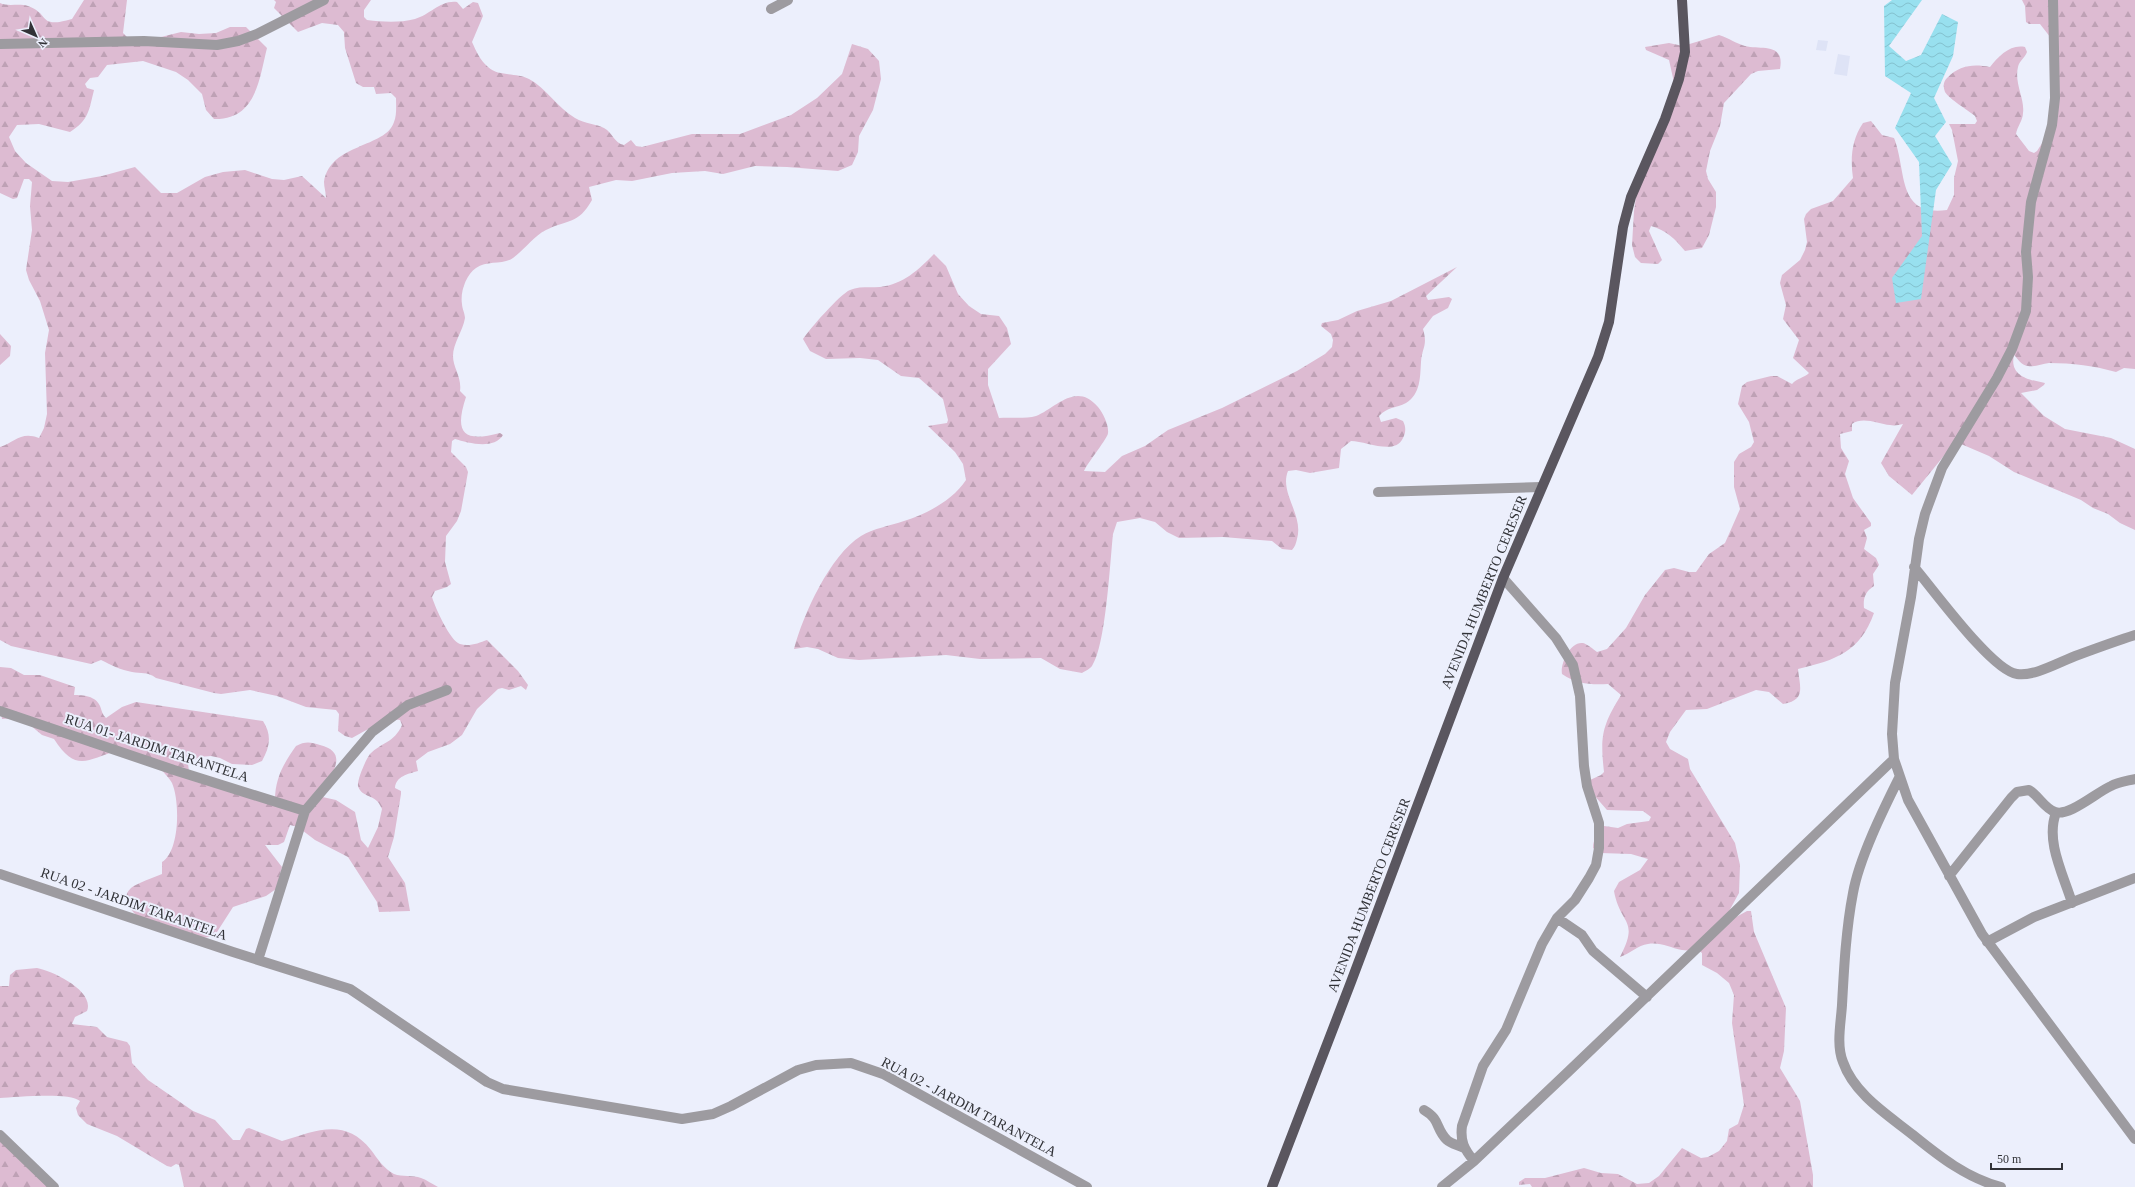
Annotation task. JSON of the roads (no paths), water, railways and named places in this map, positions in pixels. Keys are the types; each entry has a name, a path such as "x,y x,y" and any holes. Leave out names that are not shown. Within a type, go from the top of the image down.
{"main road":[{"name":"AVENIDA HUMBERTO CERESER","path":"1272,1187 1503,578 1598,357 1609,322 1623,227 1631,197 1665,118 1679,79 1685,52 1682,0"}],"street":[{"path":"0,44 144,41 217,45 238,41 257,34 324,0"},
{"path":"771,9 788,0"},
{"path":"2053,0 2055,98 2052,125 2031,202 2026,252 2028,277 2026,311 2012,349 1997,378 1942,468 1925,514 1914,567 1895,683 1892,734 1894,759 1899,778 1911,806 1987,942 2135,1139"},
{"path":"1378,492 1542,487"},
{"path":"1914,567 1973,638 2002,667 2018,675 2040,670 2135,635"},
{"path":"1474,1161 1464,1148 1461,1136 1462,1126 1483,1066 1506,1030 1542,944 1557,918 1575,900 1596,865 1599,848 1599,823 1589,792 1584,766 1580,696 1573,665 1566,651 1503,578"},
{"path":"258,960 305,811 372,732 408,705 447,690"},
{"name":"RUA 01- JARDIM TARANTELA","path":"0,710 174,770 305,811"},
{"path":"1442,1187 1474,1161 1894,759"},
{"path":"1899,778 1868,850 1853,893 1842,1003 1840,1050 1842,1061 1853,1083 1870,1100 1923,1143 1965,1173 1988,1184 2001,1187"},
{"path":"1949,876 1976,840 2017,792 2029,790 2050,810 2056,813 2070,810 2112,785 2135,779"},
{"path":"2056,813 2052,825 2054,844 2072,902"},
{"name":"RUA 02 - JARDIM TARANTELA","path":"0,874 350,989 487,1082 503,1089 682,1119 712,1114 725,1109 798,1070 816,1065 851,1063 883,1074 1087,1187"},
{"path":"1987,942 2034,917 2135,878"},
{"path":"1557,918 1582,935 1593,951 1647,997"},
{"path":"1424,1110 1434,1116 1440,1131 1447,1141 1464,1148"},
{"path":"0,1135 54,1187"}],"water":[{"path":"1892,0 1922,0 1889,46 1906,61 1921,55 1942,14 1958,22 1953,56 1934,98 1946,122 1935,136 1952,164 1936,190 1921,299 1896,303 1892,278 1922,236 1919,162 1895,128 1911,93 1885,76 1884,6"}]}
